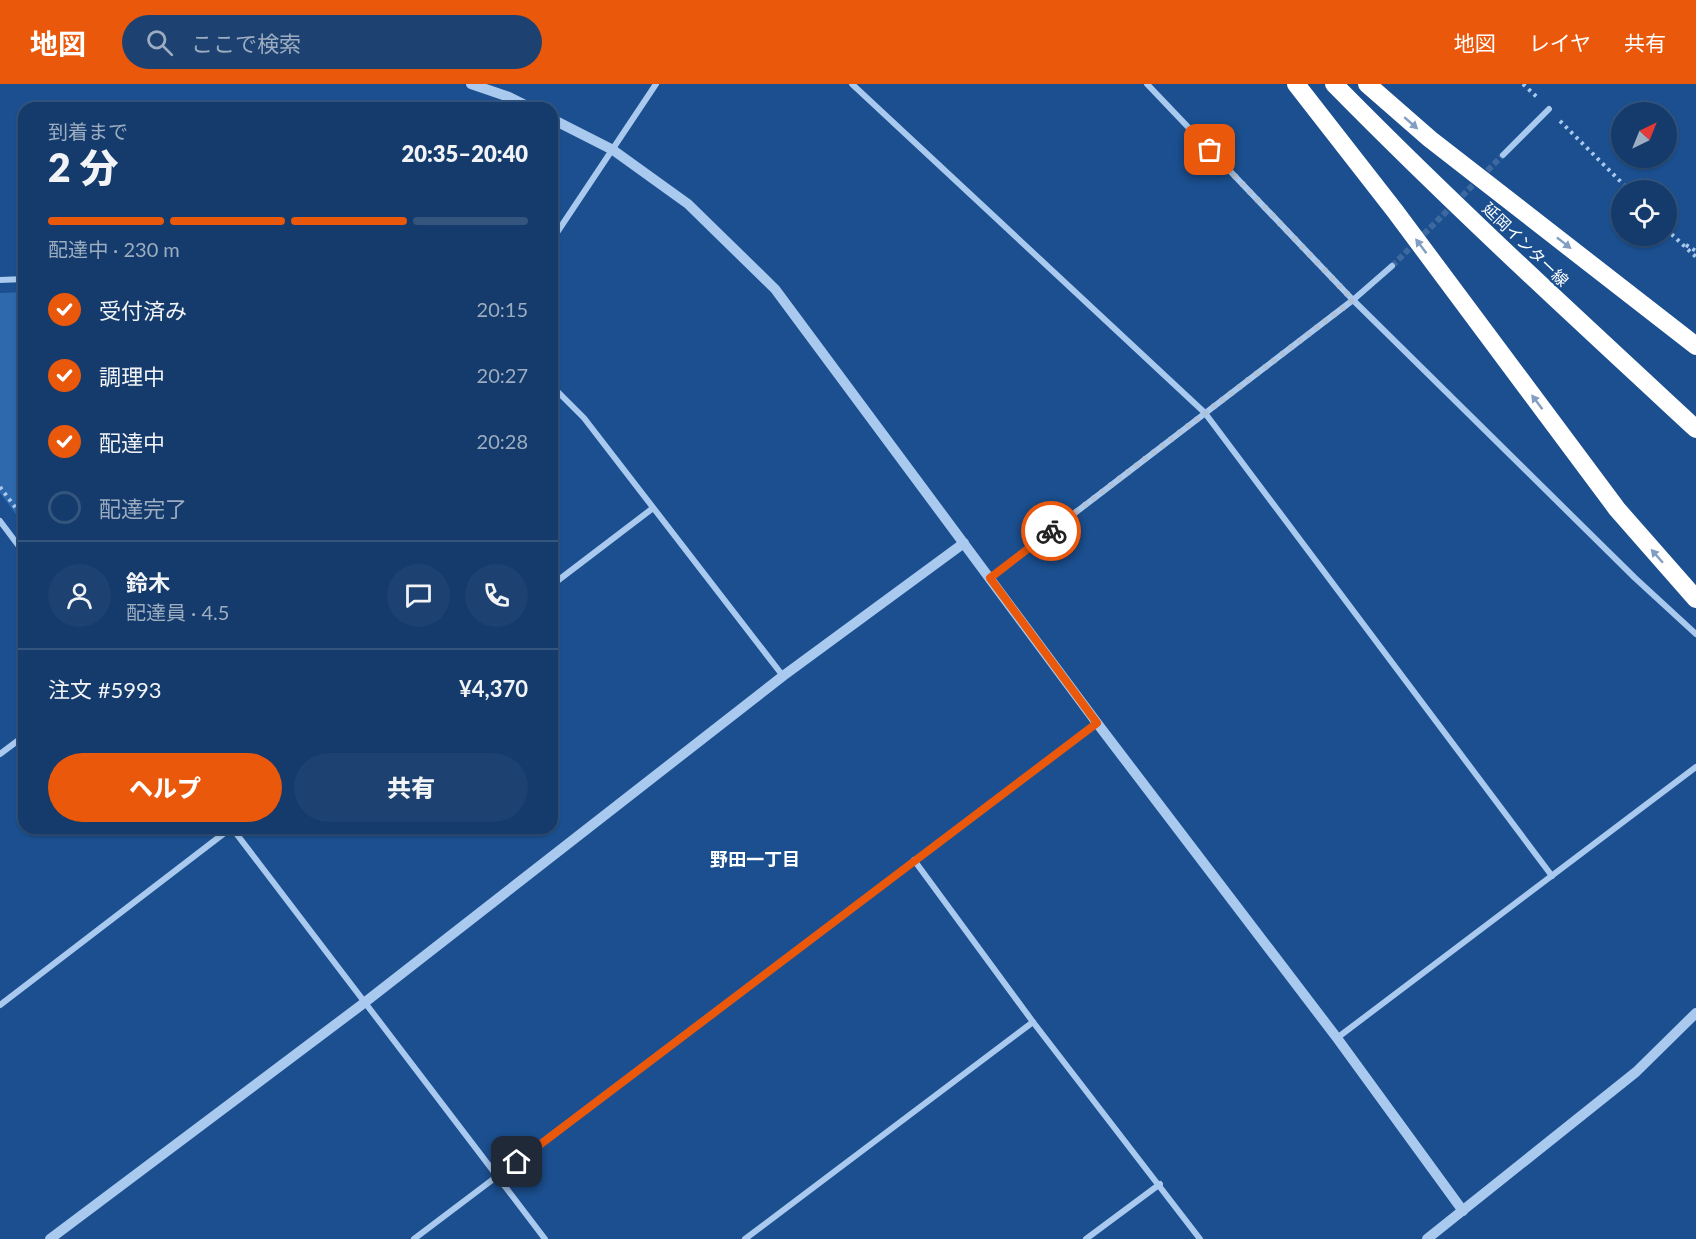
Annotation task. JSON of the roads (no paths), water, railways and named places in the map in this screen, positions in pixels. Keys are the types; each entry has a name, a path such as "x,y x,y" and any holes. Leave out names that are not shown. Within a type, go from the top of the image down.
{"highway":[{"path":"1296,84 1395,211 1617,509 1696,600"},
{"name":"延岡インター線","path":"1335,84 1393,144 1533,278 1696,429"},
{"path":"1367,84 1430,139 1696,346"}],"street":[{"path":"471,84 519,102"},
{"path":"558,231 656,84"},
{"path":"852,84 1205,413 1552,876"},
{"path":"1147,84 1353,300 1627,570 1696,634"},
{"path":"1503,155 1549,109"},
{"path":"558,122 613,150 688,204 775,289 1097,723 1336,1038 1463,1212"},
{"path":"990,578 1353,300 1392,266"},
{"path":"0,280 18,279"},
{"path":"558,392 584,418 783,676"},
{"path":"558,580 653,508"},
{"path":"0,522 18,545"},
{"path":"50,1239 364,1003 783,676 964,543"},
{"path":"414,1239 1097,723"},
{"path":"0,754 18,740"},
{"path":"1336,1038 1696,767"},
{"path":"0,1005 223,834"},
{"path":"236,834 545,1239"},
{"path":"914,861 1033,1022 1160,1184 1200,1239"},
{"path":"1427,1239 1636,1072 1696,1013"},
{"path":"746,1239 1033,1022"},
{"path":"1086,1239 1160,1184"}],"tunnel":[{"path":"1392,266 1503,155"}],"district":[{"name":"野田一丁目","path":"755,859"}]}
